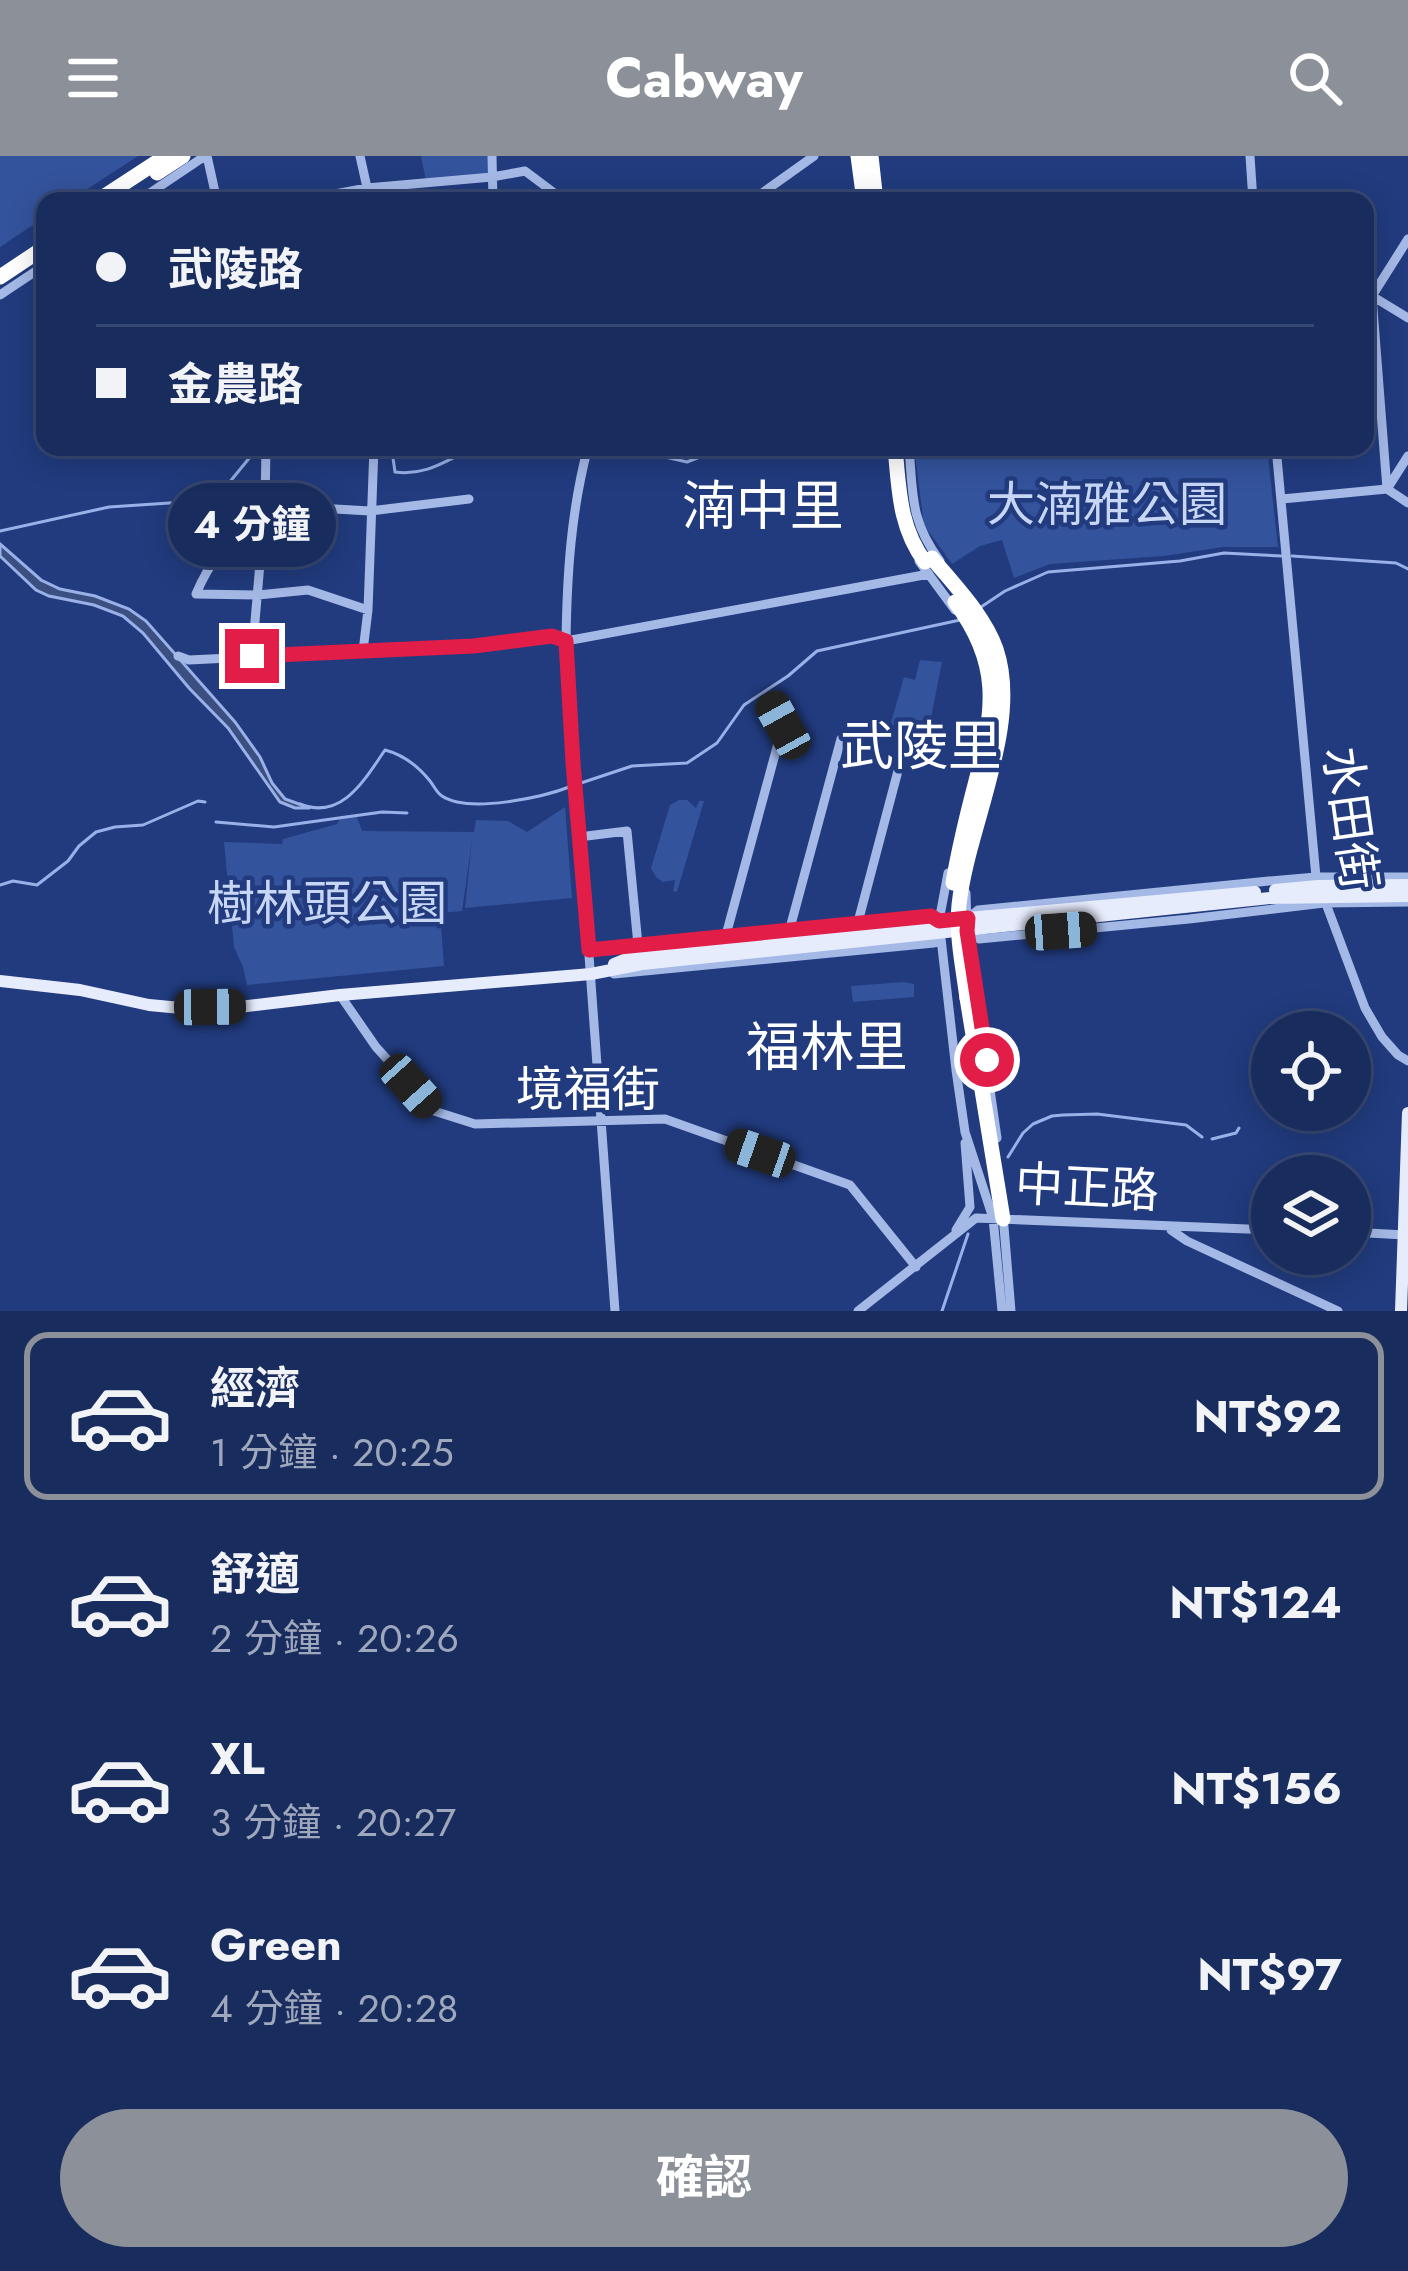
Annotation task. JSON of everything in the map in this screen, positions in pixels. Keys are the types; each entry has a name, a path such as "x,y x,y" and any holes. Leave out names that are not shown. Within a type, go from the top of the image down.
{"highway":[{"path":"111,192 166,156"},
{"path":"129,192 183,156"},
{"path":"865,156 869,192"},
{"path":"0,265 36,241"},
{"path":"0,277 36,253"},
{"path":"900,456 901,512 910,539 965,598 990,636 1003,681 1000,730 959,902 958,936 998,1219"},
{"path":"936,569 983,633 996,674 995,726 978,794 960,821"},
{"path":"978,794 983,820"}],"main road":[{"path":"0,981 181,1008 238,1007 591,974 940,927 1408,881"},
{"path":"1319,890 1408,899"},
{"path":"1401,1311 1408,1113"}],"street":[{"path":"152,192 206,156 215,192"},
{"path":"360,156 368,192"},
{"path":"492,156 493,192"},
{"path":"764,192 814,156"},
{"path":"1250,156 1252,192"},
{"path":"346,192 525,171 554,192"},
{"path":"1374,287 1408,238"},
{"path":"0,295 36,271"},
{"path":"1374,299 1408,319"},
{"path":"1374,348 1387,489"},
{"path":"1374,392 1379,392"},
{"path":"252,656 266,456"},
{"path":"363,651 373,456"},
{"path":"586,456 572,526 566,641 615,1311"},
{"name":"水田街","path":"1277,456 1319,890 1365,1008 1382,1037 1408,1061"},
{"path":"1387,489 1408,456"},
{"path":"1282,499 1387,489 1408,502"},
{"path":"368,610 308,590 196,594 206,569 241,525 265,505 370,511 469,500"},
{"path":"178,656 188,660 474,646 552,636 566,641 936,569"},
{"path":"936,569 975,620 994,634 1008,674 1008,723 966,894 1001,1170 1002,1311"},
{"path":"936,569 975,620 973,641 985,678 986,715 940,927 970,1207 953,1234"},
{"path":"973,641 994,634"},
{"path":"726,934 783,725 770,701"},
{"path":"858,922 908,733"},
{"path":"790,928 841,739"},
{"path":"579,837 627,831 638,945"},
{"path":"589,950 931,916 940,927"},
{"path":"591,974 654,945"},
{"name":"境福街","path":"340,995 376,1047 434,1112 475,1124 665,1120 850,1185 916,1267"},
{"path":"965,1132 998,1219 1012,1311"},
{"name":"中正路","path":"858,1311 976,1218 1251,1229"},
{"path":"1167,1227 1186,1241 1338,1311"},
{"path":"1371,1233 1406,1235"}],"green space":[{"path":"0,156 138,156 83,192 36,192 36,223 0,247"},
{"path":"421,156 489,156 489,174 426,181"},
{"name":"大湳雅公園","path":"915,456 1268,456 1278,547 1223,547 1050,564 1014,578 1002,540 980,546 952,564 924,525"},
{"path":"920,660 942,662 930,723 890,726 904,677 915,680"},
{"path":"679,800 696,808 704,801 677,892 673,891 675,880 663,882 651,868 670,805"},
{"name":"樹林頭公園","path":"565,807 572,898 465,908 472,841 462,911 440,913 444,966 247,985 234,947 224,842 282,844 283,839 357,817 362,831 474,832 476,820 508,821 527,832"},
{"path":"914,984 914,997 853,1002 851,986"}],"shaded area":[{"path":"0,544 41,580 129,609 146,621 235,722 285,799 310,808 280,802 228,728 143,633 123,616 36,590 0,556"}],"waterway":[{"path":"0,531 109,507 215,500 251,456"},
{"path":"391,456 395,472 406,473 457,456"},
{"path":"661,456 687,462 702,456"},
{"path":"978,609 1048,572 1224,553 1282,556"},
{"path":"1292,556 1396,563 1408,569"},
{"path":"581,783 632,766 687,763 717,743 744,705 817,651 960,620"},
{"path":"300,804 315,808 340,802 385,750 410,762 440,795 454,801 507,802 572,786"},
{"path":"0,885 13,881 37,885 96,832 143,825 205,802"},
{"path":"216,822 274,827 382,812 407,813"},
{"path":"1008,1157 1023,1133 1052,1116 1097,1114 1186,1125 1202,1137"},
{"path":"1212,1139 1239,1128"},
{"path":"942,1311 968,1234"}],"district":[{"name":"湳中里","path":"763,506"},
{"name":"武陵里","path":"921,746"},
{"name":"福林里","path":"827,1047"}],"route":[{"path":"252,656 474,646 552,636 566,641 589,950 858,922 968,918 987,1060"}]}
